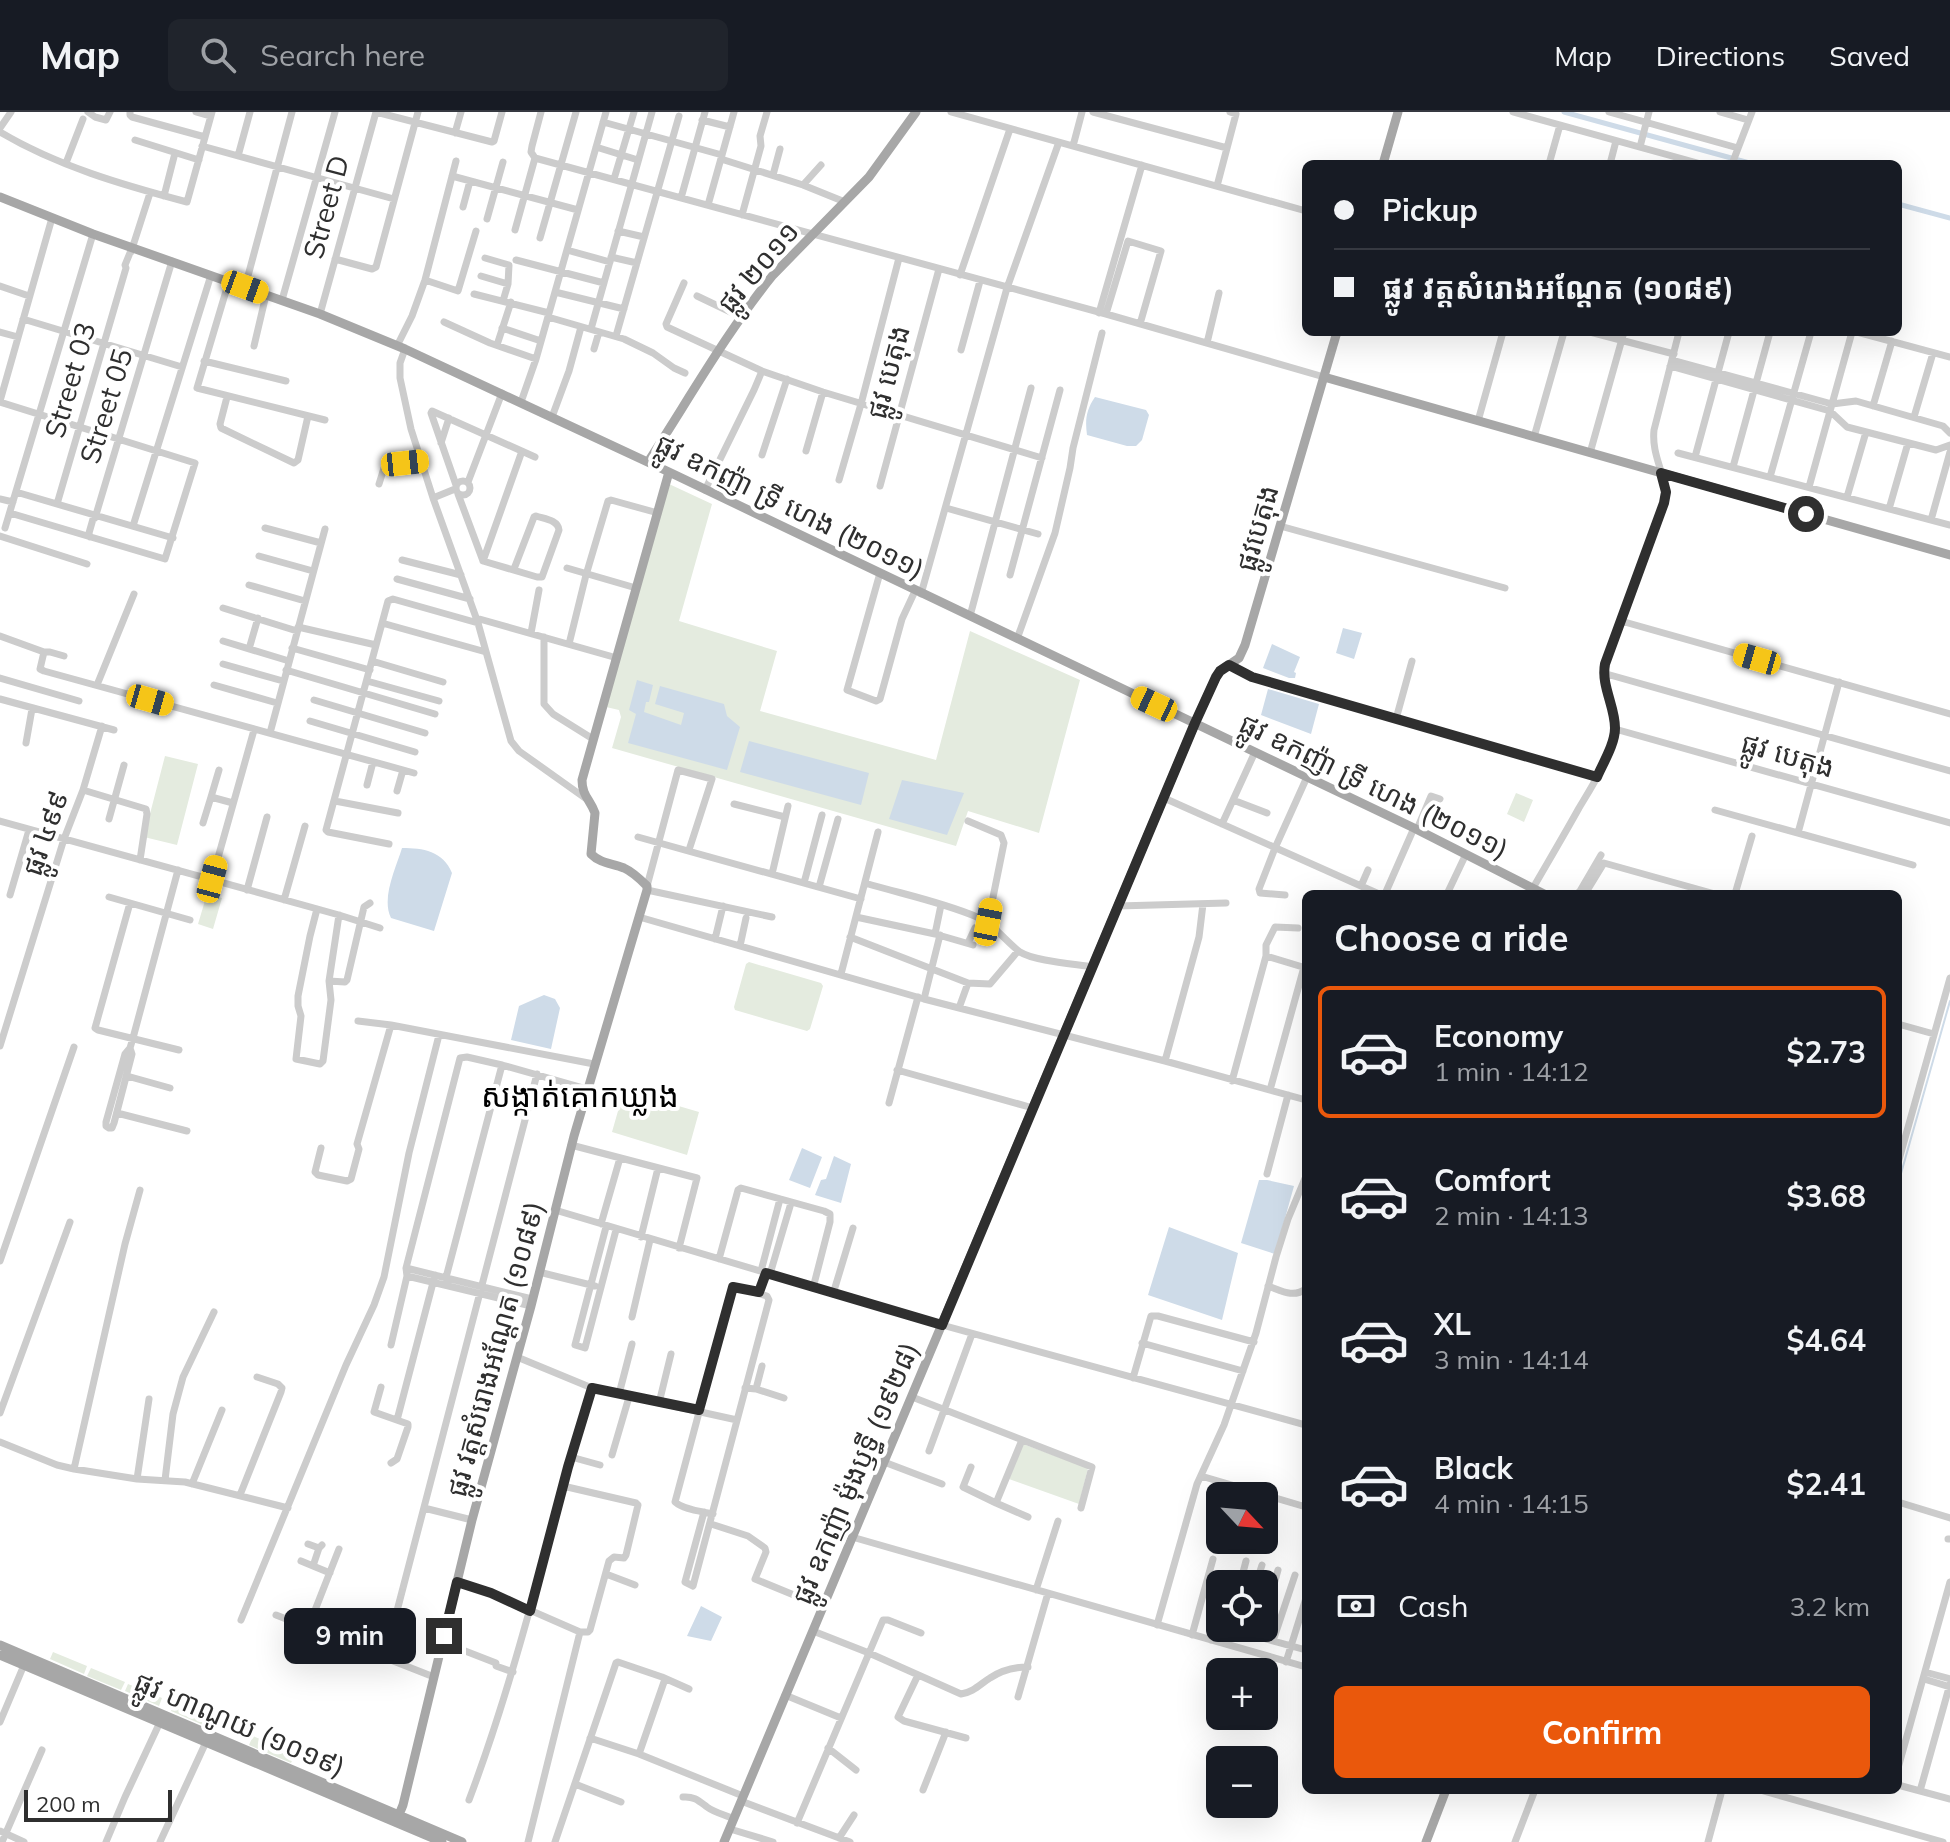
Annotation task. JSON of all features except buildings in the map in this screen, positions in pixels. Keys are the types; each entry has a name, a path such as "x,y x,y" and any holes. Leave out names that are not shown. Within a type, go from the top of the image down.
{"main road":[{"name":"ផ្លូវ ២០១១","path":"648,462 741,317 773,275 876,168 916,112"},
{"path":"1384,160 1398,112"},
{"name":"ផ្លូវ ឧកញ៉ា ទ្រី ហេង (២០១១)","path":"0,197 93,234 320,314 401,347 1415,828 1537,890"},
{"name":"ផ្លូវបេតុង","path":"1195,723 1216,677 1239,658 1245,645 1336,336"},
{"path":"1324,377 1950,555"},
{"path":"647,888 625,868 604,863 591,854 595,813 585,798 582,780 669,472"},
{"name":"ផ្លូវ ឧកញ៉ា ម៉ុងឫទ្ធី (១៩២៨)","path":"724,1842 1195,723"},
{"name":"ផ្លូវ វត្តសំរោងអណ្ដែត (១០៨៩)","path":"397,1819 571,1145 647,888"},
{"name":"ផ្លូវ ហាណូយ (១០១៩)","path":"0,1645 206,1742 462,1842"},
{"name":"ផ្លូវ ហាណូយ (១០១៩)","path":"0,1655 161,1719 397,1819 442,1842"},
{"path":"1426,1842 1444,1794"}],"street":[{"path":"11,112 0,130 99,177 187,202 211,114 196,112"},
{"path":"88,112 106,120 110,112"},
{"path":"130,112 132,117 205,137"},
{"path":"238,156 250,112"},
{"path":"245,287 292,112"},
{"path":"282,300 335,112"},
{"path":"376,112 493,142 502,112"},
{"name":"Street D","path":"320,314 376,112"},
{"path":"335,259 375,269 418,112"},
{"path":"455,133 461,112"},
{"path":"541,112 531,152 535,158 1324,377"},
{"path":"540,238 576,112"},
{"path":"521,402 606,112"},
{"path":"614,179 634,112"},
{"path":"594,349 598,303 652,112"},
{"path":"708,205 734,112"},
{"path":"742,215 767,112"},
{"path":"951,112 1302,210"},
{"path":"1073,146 1082,112"},
{"path":"1093,112 1227,148"},
{"path":"1217,186 1236,114 1230,112"},
{"path":"1513,112 1640,147 1671,160"},
{"path":"1609,112 1644,130 1738,148"},
{"path":"1640,147 1649,112"},
{"path":"1720,112 1750,116 1733,160"},
{"path":"616,336 679,116"},
{"path":"681,198 704,116 730,127"},
{"path":"66,163 83,119"},
{"path":"603,122 695,147 845,202"},
{"path":"1550,160 1560,125"},
{"path":"960,275 1010,129"},
{"path":"135,140 199,160"},
{"path":"1611,160 1616,141"},
{"path":"880,573 847,690 876,701 880,699 902,619 918,592 946,508 1007,288 1059,142"},
{"path":"202,146 394,199"},
{"path":"596,147 638,160"},
{"path":"773,175 780,149"},
{"path":"164,196 175,153"},
{"path":"515,230 535,158"},
{"path":"456,161 425,280 401,347 400,378 411,429 470,599 511,741 585,798"},
{"path":"487,219 503,162"},
{"path":"803,185 821,165"},
{"path":"1103,314 1142,165"},
{"path":"452,176 578,210"},
{"path":"463,207 470,181"},
{"name":"Street 03","path":"57,504 127,258 150,193"},
{"path":"10,513 163,559 167,557 195,463 0,402 52,218"},
{"path":"425,280 458,291 476,231"},
{"path":"618,231 644,237"},
{"path":"5,528 93,234"},
{"path":"1103,314 1128,241 1161,251 1140,324"},
{"path":"567,250 637,263"},
{"path":"485,258 509,265 507,302 497,345"},
{"path":"839,480 899,258"},
{"path":"516,260 604,283"},
{"name":"Street 05","path":"90,536 172,261"},
{"name":"ផ្លូវ បេតុង","path":"880,486 939,269"},
{"path":"133,526 211,275"},
{"path":"481,276 508,284"},
{"path":"229,281 197,388 325,420"},
{"path":"961,350 980,281"},
{"path":"684,283 666,327 762,371 1042,458"},
{"path":"0,286 29,296"},
{"path":"555,292 624,309"},
{"path":"1207,343 1219,293"},
{"path":"474,294 616,336 653,353 685,373"},
{"path":"254,346 266,295"},
{"path":"697,296 741,317"},
{"path":"23,319 182,367"},
{"path":"444,322 536,359"},
{"path":"552,417 581,327"},
{"path":"502,328 541,341"},
{"path":"0,332 18,337"},
{"path":"1017,639 1055,533 1102,333"},
{"path":"1478,421 1502,336"},
{"path":"1534,437 1563,336"},
{"path":"1590,453 1622,336 1672,360 1717,375 1831,408 1856,401 1943,426 1950,433"},
{"path":"1533,888 1597,777 1615,729 1603,673 1664,503 1666,492 1653,443 1654,430 1678,336"},
{"path":"1695,457 1728,336"},
{"path":"1733,467 1769,336"},
{"path":"1770,477 1810,336"},
{"path":"1809,487 1854,336"},
{"path":"1871,336 1950,357"},
{"path":"1873,406 1892,341"},
{"path":"1914,417 1933,353"},
{"path":"204,361 286,381"},
{"path":"705,490 762,371"},
{"path":"762,455 787,379"},
{"path":"970,616 1031,388"},
{"path":"1010,575 1060,390"},
{"path":"806,451 823,392"},
{"path":"456,490 465,495 469,491 468,482 502,393"},
{"path":"227,397 221,428 294,463 298,460 308,416"},
{"path":"1831,408 1847,427 1936,450 1950,445"},
{"path":"483,561 431,413 433,411 535,457"},
{"path":"441,445 449,418"},
{"path":"1847,497 1866,432"},
{"path":"1889,509 1908,443"},
{"path":"483,561 522,451"},
{"path":"1931,520 1950,452"},
{"path":"1678,453 1950,525"},
{"path":"379,484 384,468 389,465 421,461"},
{"path":"433,498 456,490 461,481 468,482"},
{"path":"16,492 173,538"},
{"path":"0,499 13,502"},
{"path":"569,644 608,501 658,513"},
{"path":"946,508 1038,534"},
{"path":"483,561 542,577 559,530 556,523 534,517 514,569"},
{"path":"1280,526 1505,588"},
{"path":"265,528 321,543"},
{"path":"270,733 325,529"},
{"path":"473,535 489,541"},
{"path":"0,536 87,564"},
{"path":"259,556 313,571"},
{"path":"402,560 461,575"},
{"path":"567,568 636,588"},
{"path":"397,579 470,599"},
{"path":"249,585 305,601"},
{"path":"531,633 539,590"},
{"path":"97,685 134,594"},
{"path":"389,844 326,830 388,601 393,599 531,633 617,658"},
{"path":"223,608 298,629 376,645"},
{"path":"249,649 258,618"},
{"path":"1621,621 1950,714"},
{"path":"382,623 486,652"},
{"path":"0,636 64,656"},
{"path":"544,637 544,704 553,714 593,739"},
{"path":"223,641 289,661"},
{"path":"292,648 370,670"},
{"path":"44,652 40,669 414,773"},
{"path":"372,661 443,682"},
{"path":"1396,719 1412,661"},
{"path":"223,664 283,681"},
{"path":"1229,665 1252,677 1597,777"},
{"path":"286,670 435,714"},
{"path":"1603,673 1950,771"},
{"path":"0,678 79,701"},
{"path":"367,681 439,701"},
{"name":"ផ្លូវ បេតុង","path":"1798,833 1839,682"},
{"path":"214,685 277,703"},
{"path":"0,699 114,730"},
{"path":"314,700 425,733"},
{"path":"26,743 32,709"},
{"path":"310,721 415,752"},
{"name":"ផ្លូវ ៤៩៩","path":"0,1046 102,726"},
{"name":"ផ្លូវ បេតុង","path":"1615,729 1950,823"},
{"path":"212,879 254,730"},
{"path":"1222,824 1255,752"},
{"path":"367,785 373,762"},
{"path":"109,819 124,765"},
{"path":"203,823 219,770"},
{"path":"397,791 403,770"},
{"path":"689,850 712,779 678,770 647,888 772,917"},
{"path":"1285,895 1259,891 1307,777"},
{"path":"83,790 146,809 140,860"},
{"path":"1384,890 1431,796 1440,799"},
{"path":"211,797 233,803"},
{"path":"1164,798 1372,890"},
{"path":"1233,800 1267,813"},
{"path":"335,801 398,813"},
{"path":"734,804 785,817"},
{"path":"772,874 788,806"},
{"path":"1715,810 1913,865"},
{"path":"804,883 822,815"},
{"path":"247,890 267,817"},
{"path":"819,887 838,819"},
{"path":"0,821 380,928"},
{"path":"968,821 1001,835 1004,843 988,922"},
{"path":"284,900 305,826"},
{"path":"10,895 29,830"},
{"path":"841,974 878,832"},
{"path":"1736,890 1752,836"},
{"path":"638,837 861,899"},
{"path":"1449,890 1466,854"},
{"path":"1584,890 1602,859 1702,890"},
{"path":"130,1048 132,1054 127,1076 112,1128 109,1128 106,1122 125,1054 133,1038 178,870"},
{"path":"1361,886 1368,870"},
{"path":"865,883 955,908 988,922 1018,951 1029,957 1093,967"},
{"path":"109,897 190,920"},
{"path":"130,903 95,1028 179,1050"},
{"path":"329,981 347,980 364,907 370,903"},
{"path":"1118,906 1226,903"},
{"path":"1165,1061 1199,937 1203,904"},
{"path":"889,1103 931,968 941,905"},
{"path":"715,939 723,906"},
{"path":"317,909 298,996 301,1016 296,1059 320,1064 323,1061 331,1000 329,981 339,915"},
{"path":"639,917 921,998 1302,1099"},
{"path":"856,917 971,944 975,928"},
{"path":"740,946 746,918"},
{"path":"1232,1081 1266,956 1266,945 1275,927 1298,928"},
{"path":"850,937 968,983 990,984 1018,951"},
{"path":"1266,956 1302,967"},
{"path":"1270,1090 1302,978"},
{"path":"1902,1149 1950,978"},
{"path":"959,1008 968,983"},
{"path":"358,1021 594,1064"},
{"path":"321,1148 315,1172 347,1181 351,1179 359,1149 357,1144 391,1025"},
{"path":"1902,1025 1934,1034"},
{"path":"241,1620 384,1277 409,1153 439,1035"},
{"path":"0,1261 74,1047"},
{"path":"391,1345 460,1058 502,1065 587,1089"},
{"path":"445,1281 502,1065"},
{"path":"897,1070 1033,1108"},
{"path":"392,1630 537,1074"},
{"path":"127,1076 170,1088"},
{"path":"1267,1174 1288,1095"},
{"path":"117,1113 187,1131"},
{"path":"571,1145 697,1178 679,1248"},
{"path":"616,1230 585,1348 575,1345 620,1158"},
{"path":"641,1237 658,1168"},
{"path":"1157,1625 1201,1476 1224,1425 1254,1342 1288,1219 1302,1186"},
{"path":"719,1259 741,1188 830,1214 813,1288"},
{"path":"74,1469 140,1190"},
{"path":"766,1272 780,1199"},
{"path":"759,1292 791,1203"},
{"path":"555,1210 972,1334 1302,1424"},
{"path":"0,1413 70,1222"},
{"path":"833,1294 853,1228"},
{"path":"632,1317 650,1240"},
{"path":"407,1272 531,1303"},
{"path":"539,1272 601,1288"},
{"path":"397,1420 434,1279"},
{"path":"1268,1286 1291,1294 1302,1292"},
{"path":"709,1513 678,1506 675,1502 735,1287 759,1292 768,1298 737,1420 709,1513 685,1582 687,1584 695,1585 711,1524 709,1513"},
{"path":"165,1480 173,1414 183,1377 214,1312"},
{"path":"1133,1378 1149,1319 1154,1315 1254,1342"},
{"path":"929,1451 972,1334"},
{"path":"1142,1343 1243,1371"},
{"path":"619,1394 632,1344"},
{"path":"659,1403 671,1354"},
{"path":"517,1357 592,1388 737,1420"},
{"path":"756,1389 762,1366"},
{"path":"240,1495 282,1388 257,1377"},
{"path":"381,1387 374,1412 408,1424 397,1459 391,1463"},
{"path":"469,1800 513,1672 592,1388"},
{"path":"745,1388 784,1398"},
{"path":"612,1455 629,1397"},
{"path":"912,1397 1092,1467 1081,1508"},
{"path":"137,1479 149,1399"},
{"path":"192,1484 222,1410"},
{"path":"996,1503 1022,1440"},
{"path":"0,1442 74,1469 192,1484 288,1508"},
{"path":"571,1457 600,1465"},
{"path":"884,1462 942,1484"},
{"path":"971,1467 963,1487 1028,1517"},
{"path":"1201,1476 1302,1506"},
{"path":"457,1582 491,1593 580,1632 588,1632 611,1558 624,1558 626,1555 638,1505 563,1486"},
{"path":"1902,1503 1950,1518"},
{"path":"424,1508 472,1520"},
{"path":"1036,1590 1058,1521"},
{"path":"711,1524 748,1536 765,1548 755,1579 823,1607"},
{"path":"852,1537 1206,1639"},
{"path":"308,1544 320,1547 313,1566"},
{"path":"308,1628 339,1549"},
{"path":"1192,1635 1213,1559"},
{"path":"301,1561 330,1573"},
{"path":"1244,1570 1246,1561"},
{"path":"1260,1570 1262,1565"},
{"path":"606,1574 635,1585"},
{"path":"1278,1626 1295,1575"},
{"path":"1902,1754 1950,1582"},
{"path":"1018,1697 1048,1593"},
{"path":"1286,1662 1302,1610"},
{"path":"276,1615 434,1677"},
{"path":"797,1823 885,1619 921,1633"},
{"path":"813,1631 961,1694 966,1694 999,1673 1016,1667 1028,1667"},
{"path":"528,1842 580,1632"},
{"path":"442,1642 513,1672"},
{"path":"1218,1642 1302,1666"},
{"path":"1276,1642 1302,1649"},
{"path":"555,1842 616,1663 689,1689"},
{"path":"0,1722 24,1665"},
{"path":"918,1675 898,1717 966,1738"},
{"path":"1920,1791 1950,1684 1924,1676"},
{"path":"639,1754 665,1679"},
{"path":"785,1695 841,1718"},
{"path":"106,1842 161,1719"},
{"path":"923,1790 946,1732"},
{"path":"590,1738 639,1754 797,1823 850,1842"},
{"path":"160,1842 206,1742"},
{"path":"828,1748 856,1770"},
{"path":"24,1842 2,1836 42,1750"},
{"path":"575,1784 621,1802"},
{"path":"1902,1786 1950,1799"},
{"path":"1515,1842 1533,1794"},
{"path":"1708,1842 1721,1794"},
{"path":"1774,1794 1943,1842"},
{"path":"683,1797 692,1797 732,1824 773,1842"},
{"path":"839,1838 854,1815"},
{"path":"411,1842 416,1831"}],"shaded area":[{"path":"669,484 712,504 679,621 777,651 760,711 936,760 970,631 1080,680 1039,833 968,811 956,846 612,748 621,717 619,710 606,707"},
{"path":"165,756 198,764 177,845 144,837"},
{"path":"1516,793 1533,800 1524,822 1507,814"},
{"path":"207,894 222,898 213,929 198,924"},
{"path":"749,962 821,983 823,986 810,1029 807,1031 735,1010"},
{"path":"624,1090 699,1112 687,1155 612,1132"},
{"path":"1023,1444 1088,1468 1079,1504 1009,1479"},
{"path":"53,1652 87,1666 84,1674 50,1659"},
{"path":"91,1668 125,1682 121,1690 87,1676"},
{"path":"128,1684 162,1698 159,1706 125,1691"},
{"path":"174,1703 214,1720 210,1728 171,1711"},
{"path":"253,1736 295,1754 291,1763 249,1745"}],"water":[{"path":"1095,397 1146,410 1149,415 1142,440 1136,446 1087,435 1087,415"},
{"path":"1343,628 1362,633 1354,659 1336,653"},
{"path":"1272,644 1300,657 1295,678 1263,668"},
{"path":"637,680 653,685 644,712 681,725 684,713 655,704 660,686 724,704 727,716 740,727 727,770 628,743 636,714 629,710"},
{"path":"1268,689 1319,704 1311,734 1261,715"},
{"path":"749,741 869,773 861,805 740,772"},
{"path":"902,780 964,793 947,835 889,819"},
{"path":"402,848 438,855 452,873 434,931 391,918 389,892"},
{"path":"544,995 555,999 560,1008 551,1049 511,1040 519,1006"},
{"path":"802,1148 822,1157 810,1188 789,1180"},
{"path":"834,1156 851,1164 841,1203 815,1195 821,1180 826,1179"},
{"path":"1259,1180 1294,1186 1275,1254 1241,1243"},
{"path":"1169,1227 1238,1253 1222,1320 1148,1295"},
{"path":"701,1606 722,1617 711,1641 687,1636"}],"waterway":[{"path":"1564,112 1738,160"},
{"path":"1902,205 1950,218"},
{"path":"1902,1170 1950,1001"}],"district":[{"name":"សង្កាត់គោកឃ្លាង","path":"580,1096"}],"route":[{"path":"444,1636 457,1582 530,1611 592,1388 699,1410 733,1287 759,1292 766,1273 942,1325 1195,723 1220,671 1229,665 1252,677 1597,777 1615,729 1603,673 1664,503 1666,492 1661,473 1806,514"}]}
